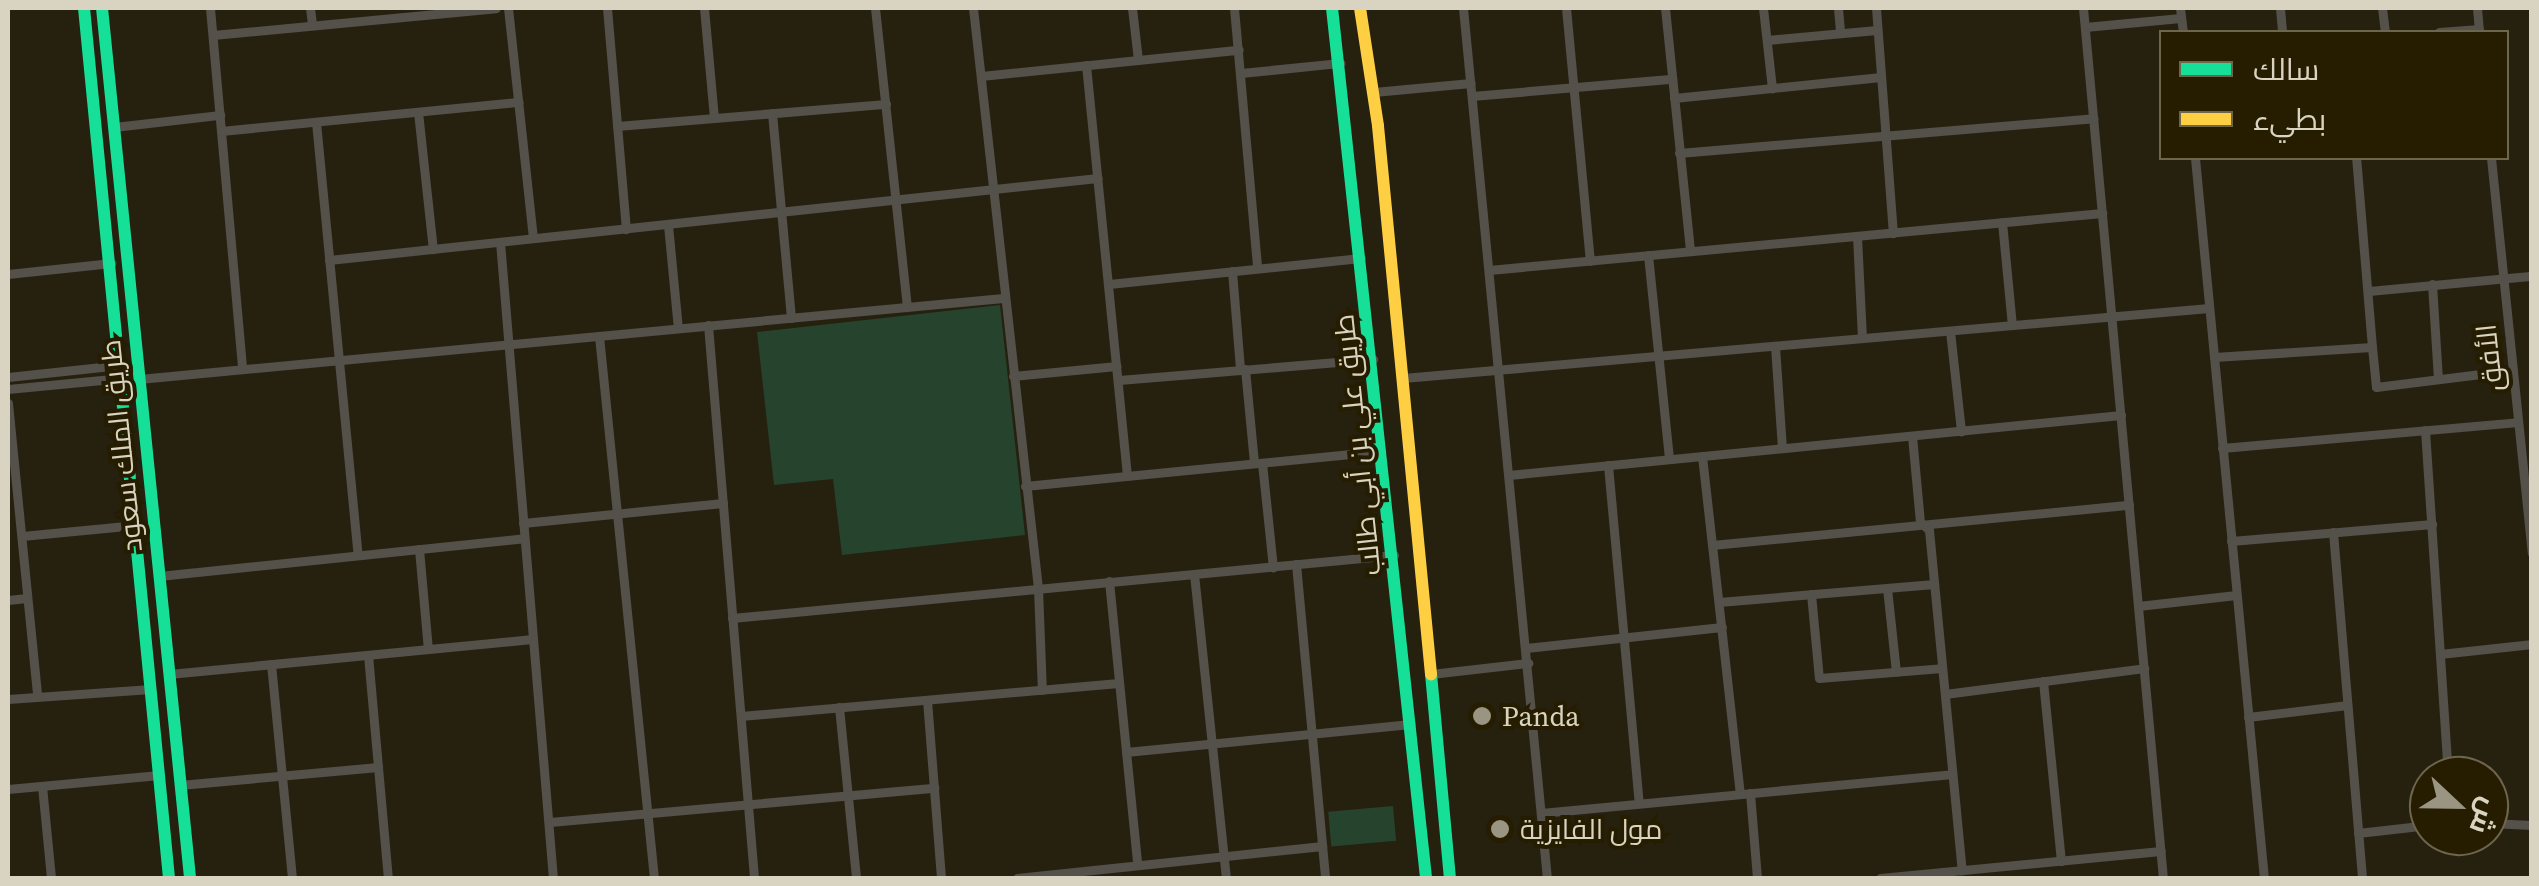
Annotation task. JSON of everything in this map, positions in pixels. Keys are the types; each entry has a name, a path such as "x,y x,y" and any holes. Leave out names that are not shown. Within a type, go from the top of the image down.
{"main road":[{"name":"طريق الملك سعود","path":"84,8 169,878"},
{"name":"طريق الملك سعود","path":"102,8 190,878"},
{"name":"طريق علي بن أبي طالب","path":"1332,8 1384,451 1426,878"},
{"name":"طريق علي بن أبي طالب","path":"1360,8 1374,92 1450,878"}],"street":[{"path":"210,8 242,369"},
{"path":"310,8 312,25"},
{"path":"212,35 414,12 496,8"},
{"path":"508,8 533,238"},
{"path":"606,8 626,229"},
{"path":"704,8 714,118"},
{"path":"875,8 907,307"},
{"path":"974,8 1038,588 1042,690"},
{"path":"1132,8 1138,60"},
{"path":"1234,8 1257,268"},
{"path":"1463,8 1547,878"},
{"path":"1566,8 1590,261"},
{"path":"1664,8 1690,252"},
{"path":"1763,8 1772,88"},
{"path":"1838,8 1840,33"},
{"path":"1876,8 1893,232"},
{"path":"2083,8 2163,878"},
{"path":"2085,27 2181,13"},
{"path":"1767,40 1877,30"},
{"path":"981,76 1239,50"},
{"path":"1241,73 1340,62"},
{"path":"1086,65 1126,476"},
{"path":"1674,98 1881,77"},
{"path":"1472,96 1672,79"},
{"path":"1374,92 1470,83"},
{"path":"221,131 518,102"},
{"path":"617,126 886,104"},
{"path":"418,112 433,249"},
{"path":"772,113 790,318"},
{"path":"114,127 220,116"},
{"path":"1679,153 2094,118"},
{"path":"316,122 358,555"},
{"path":"2195,160 2264,878"},
{"path":"2356,160 2376,387 2513,370"},
{"name":"الأفق","path":"2491,160 2532,553"},
{"path":"330,260 1098,178"},
{"path":"1489,270 2102,213"},
{"path":"2002,222 2012,325"},
{"path":"668,224 678,328"},
{"path":"1856,236 1862,338"},
{"path":"500,242 553,878"},
{"path":"1648,255 1668,459"},
{"path":"1109,284 1361,258"},
{"path":"8,274 111,262"},
{"path":"1232,271 1273,567"},
{"path":"2369,291 2532,276"},
{"path":"2432,284 2438,379"},
{"path":"139,379 1004,298"},
{"path":"1403,378 2209,308"},
{"path":"708,326 754,878"},
{"path":"1950,330 1961,431"},
{"path":"599,336 654,878"},
{"path":"1775,346 1782,448"},
{"path":"2214,358 2372,346"},
{"path":"1118,380 1374,359"},
{"path":"1013,376 1117,366"},
{"path":"8,376 121,371"},
{"path":"8,389 121,371"},
{"path":"8,403 37,696"},
{"path":"1509,475 2121,415"},
{"path":"2222,448 2518,422"},
{"path":"2425,430 2447,756"},
{"path":"1912,436 1934,584 1962,870"},
{"path":"1026,486 1384,451"},
{"path":"1702,456 1758,878"},
{"path":"1608,465 1639,804"},
{"path":"522,523 723,502"},
{"path":"1712,544 2129,505"},
{"path":"8,509 19,508"},
{"path":"2231,541 2432,524"},
{"path":"22,536 136,525"},
{"path":"2333,532 2362,878"},
{"path":"159,576 524,538"},
{"path":"419,548 428,649"},
{"path":"732,618 1394,555"},
{"path":"1296,564 1325,878"},
{"path":"1194,574 1226,878"},
{"path":"1109,582 1136,864"},
{"path":"1719,602 1934,584"},
{"path":"1887,588 1896,672"},
{"path":"1812,594 1819,678 1942,668"},
{"path":"2138,606 2236,595"},
{"path":"8,600 27,598"},
{"path":"1526,648 1722,626"},
{"path":"169,674 532,639"},
{"path":"2440,654 2532,644"},
{"path":"368,655 388,878"},
{"path":"1431,674 1528,663"},
{"path":"272,664 292,878"},
{"path":"1945,694 2144,668"},
{"path":"2043,681 2061,861"},
{"path":"741,716 1119,683"},
{"path":"8,699 151,690"},
{"path":"926,700 941,878"},
{"path":"2248,716 2348,705"},
{"path":"838,707 856,878"},
{"path":"1126,752 1410,724"},
{"path":"180,785 378,767"},
{"path":"1541,813 1952,774"},
{"path":"8,789 160,776"},
{"path":"42,786 52,878"},
{"path":"550,822 934,788"},
{"path":"2358,833 2409,827"},
{"path":"1016,878 1322,846"},
{"path":"1880,878 2161,851"}],"green space":[{"path":"1000,305 1025,535 842,555 833,479 774,485 757,332"},
{"path":"1393,806 1396,841 1331,847 1328,812"}],"traffic: fast":[{"path":"84,8 169,878"},
{"path":"102,8 190,878"},
{"path":"1332,8 1426,878"},
{"path":"1431,674 1450,878"}],"traffic: slow":[{"path":"1360,8 1378,126 1431,674"}],"place":[{"name":"Panda","path":"1482,716"},
{"name":"مول الفايزية","path":"1500,829"}]}
